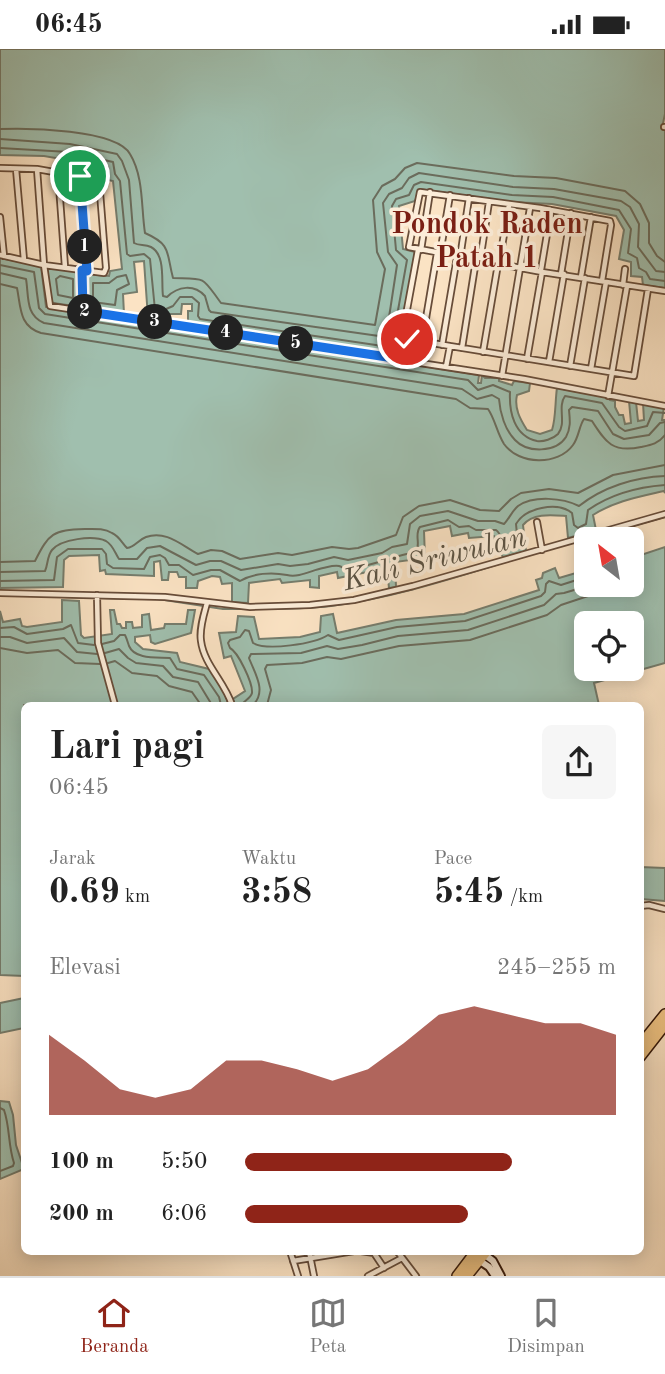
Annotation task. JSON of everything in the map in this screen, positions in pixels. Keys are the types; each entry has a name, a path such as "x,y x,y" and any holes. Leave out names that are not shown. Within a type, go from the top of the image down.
{"highway":[{"path":"644,1040 665,1014"},
{"path":"644,1052 665,1025"},
{"path":"457,1276 479,1255"},
{"path":"467,1276 479,1255"}],"main road":[{"path":"481,1255 495,1270"}],"street":[{"path":"0,168 37,169 100,181 106,268 104,272 44,265 2,256 0,217"},
{"path":"16,169 24,260"},
{"path":"37,169 49,305 407,360 665,406"},
{"path":"58,172 65,267"},
{"path":"80,176 85,270 83,311"},
{"path":"591,369 604,281 611,223 571,213 430,192 422,191 419,194 409,247 458,258 520,267 542,272 562,274 583,278 604,281 648,289 665,291"},
{"path":"407,360 406,315 430,192"},
{"path":"422,342 450,195"},
{"path":"442,345 469,198"},
{"path":"462,348 489,202"},
{"path":"482,352 509,205"},
{"path":"502,376 530,208"},
{"path":"527,359 551,210"},
{"path":"549,362 571,213"},
{"path":"570,366 591,217"},
{"path":"608,396 625,285 625,269"},
{"path":"407,339 634,376 648,289"},
{"path":"446,367 450,346"},
{"path":"0,593 166,597 250,607 354,600 665,514"},
{"path":"537,522 542,549"},
{"path":"97,595 98,643 114,702"},
{"path":"207,603 200,636 202,645 231,702"},
{"path":"644,905 665,909"},
{"path":"291,1255 298,1276"},
{"path":"310,1255 314,1276"},
{"path":"293,1261 329,1255"},
{"path":"377,1255 384,1268"},
{"path":"400,1255 416,1276"},
{"path":"369,1276 402,1258"}],"water":[{"path":"0,49 665,49 665,114 662,128 665,129 665,288 643,285 642,277 631,276 631,262 619,259 624,230 616,216 552,204 512,202 420,189 415,201 399,206 403,249 415,252 402,328 405,353 402,353 401,357 188,324 188,311 192,311 192,304 182,304 181,314 169,314 168,321 148,318 144,261 134,262 137,292 123,294 124,314 87,309 85,274 109,276 110,271 122,269 113,181 108,180 108,167 44,156 0,155"},
{"path":"0,258 41,266 46,307 479,375 478,383 481,383 482,375 485,378 499,378 499,381 512,385 514,381 530,383 529,391 517,395 517,409 527,430 540,434 552,430 557,388 607,397 615,401 615,407 619,415 623,415 625,424 631,423 629,401 636,402 638,421 644,420 643,403 664,407 662,420 665,420 665,493 645,495 610,506 593,515 595,527 574,527 574,536 568,538 566,516 532,518 523,525 526,551 503,557 495,544 494,536 469,538 468,533 452,536 450,526 424,531 425,558 395,562 396,587 389,588 387,568 338,578 337,572 319,576 319,588 310,587 310,580 282,583 280,579 249,583 248,603 232,602 232,583 222,584 220,577 212,576 198,581 197,588 186,588 186,577 179,577 177,572 169,572 168,580 162,580 160,561 154,562 154,576 106,574 105,570 100,571 99,555 69,556 64,560 63,587 0,588"},
{"path":"47,267 80,271 81,307 53,303"},
{"path":"665,547 665,663 644,669 644,611 574,611 574,681 601,681 594,683 598,702 234,702 233,699 245,691 231,656 224,658 219,633 236,632 238,616 254,617 259,639 300,637 320,632 321,616 333,614 337,633 396,620 464,614 539,590 536,580 542,578 543,573 555,568 559,578 574,574 574,597 644,597 644,554"},
{"path":"62,600 79,601 81,635 84,638 112,634 110,610 114,610 117,624 122,628 126,628 126,622 132,622 133,628 142,627 142,615 149,614 151,630 164,628 165,624 186,624 188,610 195,610 191,633 155,644 151,642 150,635 135,637 135,642 143,649 177,653 180,662 209,669 226,694 227,702 21,702 21,976 0,975 0,611 3,622 20,619 22,626 27,627 62,622"},
{"path":"644,867 665,868 665,901 644,899"},
{"path":"21,999 21,1029 0,1033 0,1003"},
{"path":"0,1101 9,1102 13,1115 21,1170 0,1179"}],"waterway":[{"name":"Kali Sriwulan","path":"568,544 665,517"},
{"name":"Kali Sriwulan","path":"255,609 312,608 383,597 536,553"},
{"name":"Kali Sriwulan","path":"63,597 138,599"},
{"name":"Kali Sriwulan","path":"158,599 223,609 249,609"}],"district":[{"name":"Pondok Raden Patah 1","path":"487,240"}],"route":[{"path":"80,176 87,271 82,270 83,311 407,360 407,339"}]}
